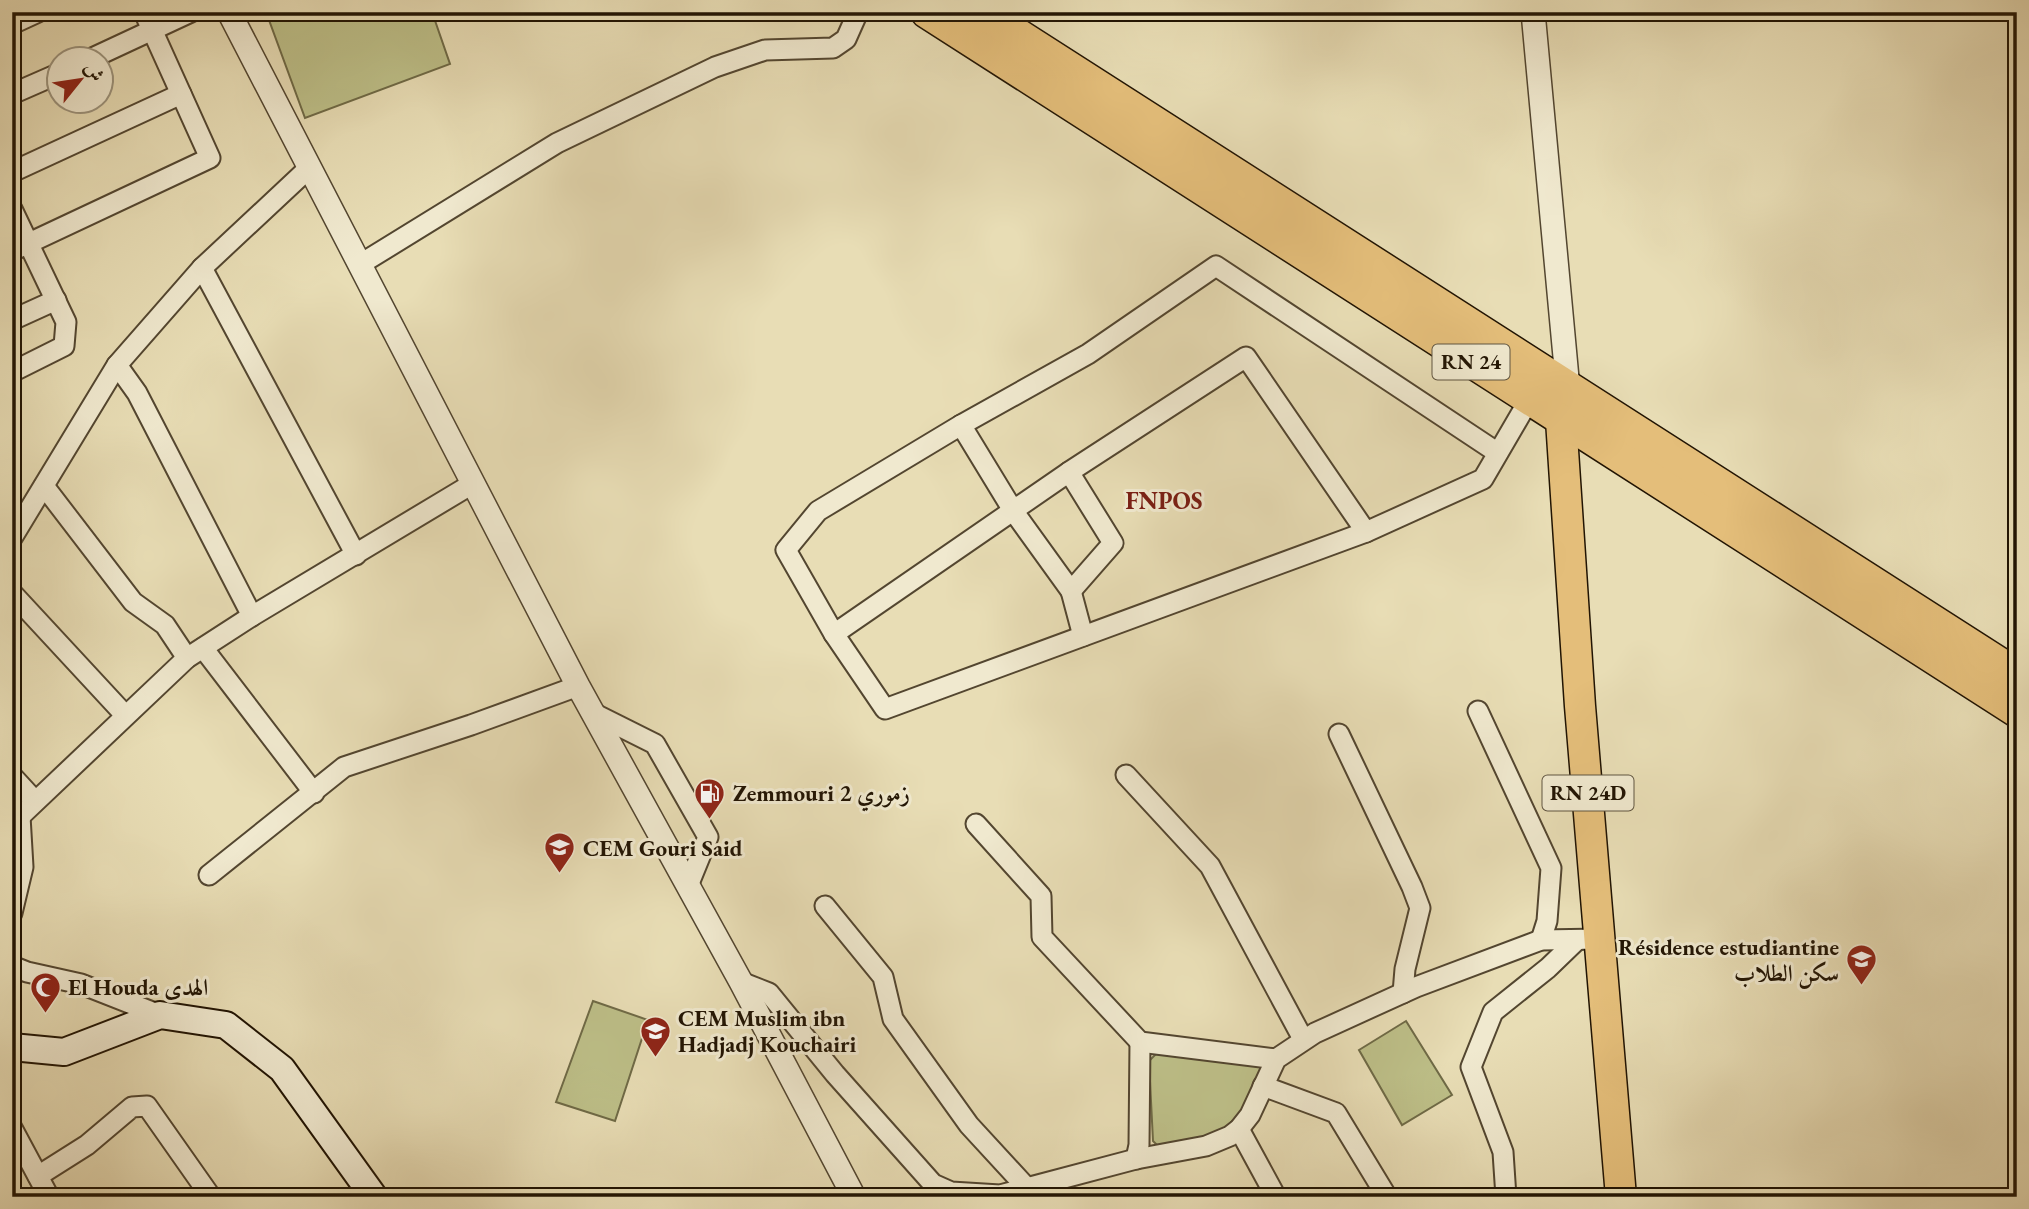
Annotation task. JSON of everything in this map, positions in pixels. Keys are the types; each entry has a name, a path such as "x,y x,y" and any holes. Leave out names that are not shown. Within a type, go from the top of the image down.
{"highway":[{"name":"RN 24","path":"927,12 2017,711"},
{"name":"RN 24","path":"982,12 2017,676"}],"main road":[{"name":"RN 24D","path":"1568,389 1561,420 1579,692 1589,939 1621,1197"},
{"path":"12,1047 65,1052 160,1016 226,1025 282,1069 374,1197"}],"street":[{"path":"12,24 38,12"},
{"path":"110,46 148,21 191,12"},
{"path":"229,12 578,686 741,982 854,1197"},
{"path":"359,265 557,143 715,67 765,50 833,48 846,39 858,12"},
{"path":"1533,12 1568,389"},
{"path":"20,247 210,158 148,21"},
{"path":"12,94 46,79"},
{"path":"12,172 181,94"},
{"path":"12,538 117,365 202,268 309,168"},
{"path":"12,209 20,247 56,300 66,323 64,346 12,372"},
{"path":"1498,453 1216,266 1088,354 961,425 818,511 786,550 834,634 885,709 1366,532 1483,479 1530,400"},
{"path":"202,268 356,555"},
{"path":"12,320 56,300"},
{"path":"834,634 1069,472 1246,357 1366,532"},
{"path":"117,365 137,393 252,616"},
{"path":"961,425 1014,512 1070,591 1083,636"},
{"path":"1069,472 1113,543 1070,591"},
{"path":"12,913 23,867 16,820 125,715 195,653 472,485"},
{"path":"44,486 133,602 165,625 195,653 314,793"},
{"path":"12,593 125,715"},
{"path":"209,875 344,767 578,686"},
{"path":"1478,711 1551,867 1547,921 1541,940"},
{"path":"593,713 655,744 708,837 688,886"},
{"path":"1339,734 1420,908 1405,969 1404,993"},
{"path":"1126,775 1210,866 1303,1039"},
{"path":"12,776 35,801"},
{"path":"976,824 1041,896 1042,937 1140,1042 1276,1059"},
{"path":"825,906 883,977 893,1019 969,1125 1027,1188"},
{"path":"741,982 769,993 835,1074 933,1184 951,1192 1000,1195 1136,1160 1206,1146 1230,1136 1250,1115 1276,1059 1303,1039 1404,993 1541,940 1589,939"},
{"path":"1506,1197 1503,1152 1471,1066 1493,1012 1589,939"},
{"path":"12,966 81,984 160,1016"},
{"path":"1136,1160 1139,1145 1140,1042"},
{"path":"1263,1086 1336,1113 1387,1197"},
{"path":"38,1176 87,1145 132,1107 142,1105 147,1106 211,1197"},
{"path":"12,1128 49,1197"},
{"path":"1239,1129 1276,1197"}],"green space":[{"path":"291,12 432,12 450,64 305,118 269,20"},
{"path":"593,1001 648,1020 615,1121 556,1102"},
{"path":"1406,1021 1452,1095 1402,1125 1359,1050"},
{"path":"1156,1054 1251,1062 1261,1064 1262,1072 1238,1118 1219,1133 1159,1147 1153,1141 1149,1061"}],"place":[{"name":"Zemmouri 2 زموري","path":"710,820"},
{"name":"CEM Gouri Said","path":"560,875"},
{"name":"Résidence estudiantine سكن الطلاب","path":"1862,987"},
{"name":"El Houda الهدى","path":"45,1014"},
{"name":"CEM Muslim ibn Hadjadj Kouchairi","path":"655,1058"}],"district":[{"name":"FNPOS","path":"1164,501"}]}
